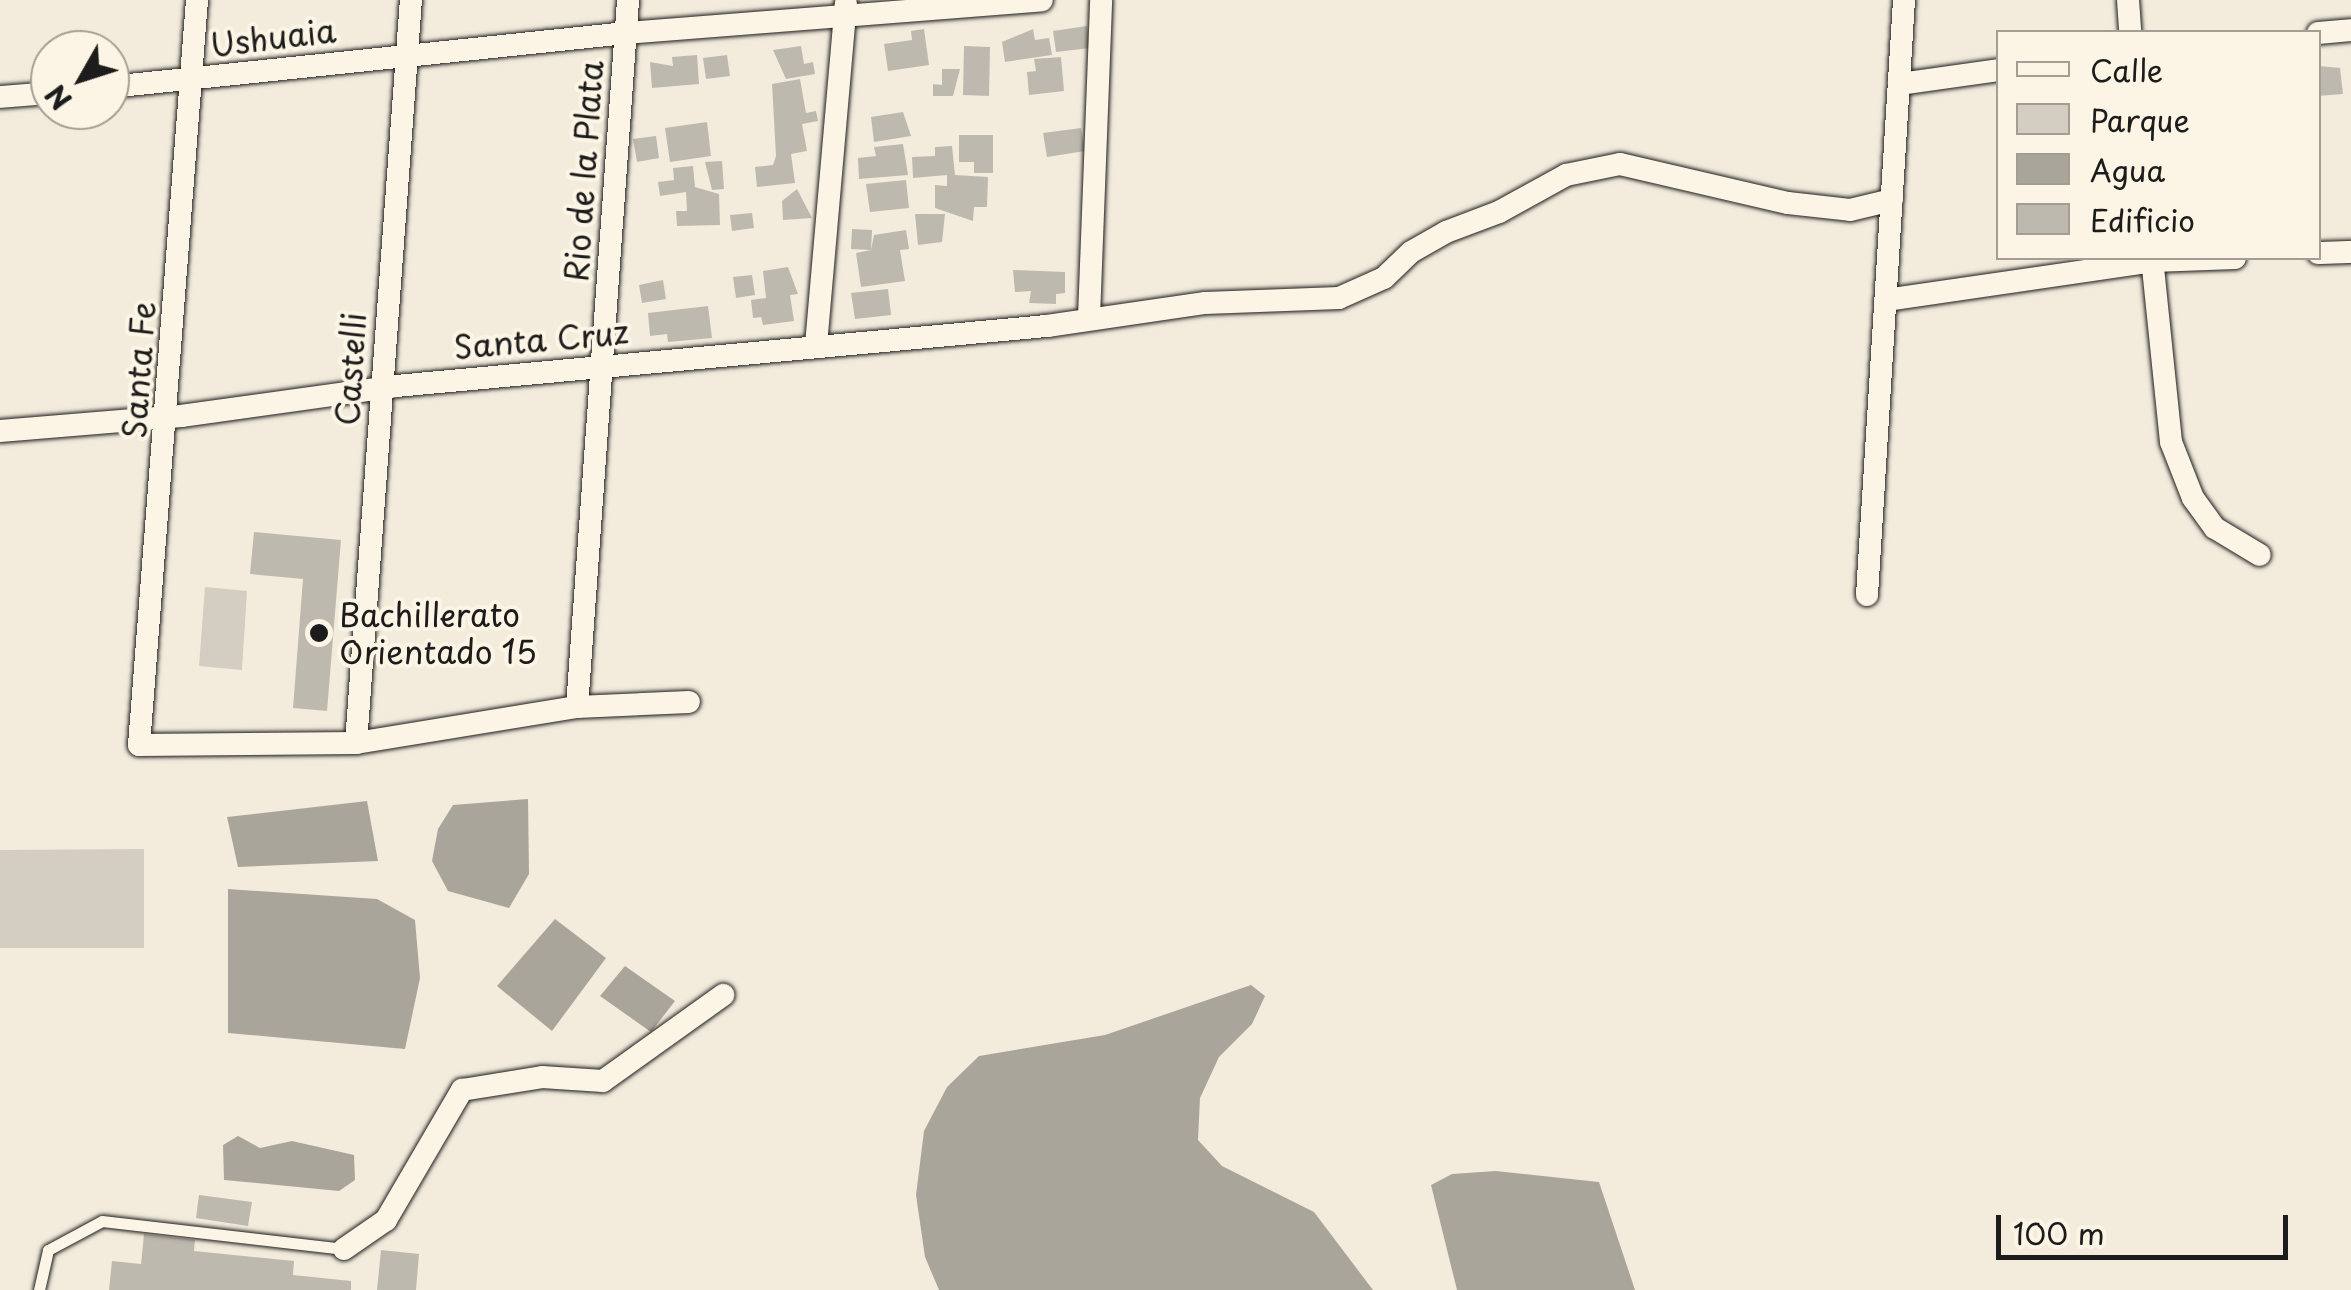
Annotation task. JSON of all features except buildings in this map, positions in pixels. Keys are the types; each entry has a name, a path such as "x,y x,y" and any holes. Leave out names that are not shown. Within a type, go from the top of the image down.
{"street":[{"name":"Santa Fe","path":"197,0 139,745 356,743"},
{"name":"Castelli","path":"356,743 411,0"},
{"name":"Rio de la Plata","path":"577,707 628,0"},
{"name":"Ushuaia","path":"130,85 846,7 1042,0"},
{"path":"1089,317 1102,0"},
{"path":"1868,595 1904,0"},
{"path":"2128,0 2130,30"},
{"path":"816,345 846,7"},
{"path":"2321,33 2351,30"},
{"path":"1899,84 1996,70"},
{"path":"0,98 30,95"},
{"name":"Santa Cruz","path":"0,431 167,417 381,389 1089,317 1339,298 1384,278 1411,252 1446,232 1499,212 1566,174 1620,164 1788,203 1850,210 1892,200"},
{"path":"2321,254 2351,252"},
{"path":"1886,300 2152,260 2170,442 2194,498 2215,528 2260,555"},
{"path":"356,743 577,707 689,702"},
{"path":"344,1249 386,1220 462,1090 542,1077 603,1081 723,995"}],"lane":[{"path":"39,1290 48,1250 102,1221 344,1249"}],"green space":[{"path":"205,587 247,591 242,670 199,666"},
{"path":"144,849 144,948 0,948 0,850"}],"water":[{"path":"528,799 529,874 509,908 448,891 432,861 438,829 453,805"},
{"path":"367,801 378,861 238,867 227,817"},
{"path":"228,889 377,899 415,920 420,978 405,1049 228,1033"},
{"path":"555,919 606,958 552,1031 497,986"},
{"path":"625,966 675,1001 651,1032 600,996"},
{"path":"1251,985 1265,996 1252,1024 1219,1057 1200,1098 1198,1140 1222,1166 1314,1212 1373,1290 939,1290 925,1257 916,1195 924,1131 947,1087 979,1056 1105,1035"},
{"path":"238,1136 260,1148 292,1141 354,1155 355,1180 339,1191 224,1180 223,1145"},
{"path":"1496,1171 1599,1182 1635,1290 1457,1290 1431,1185 1452,1174"}],"place":[{"name":"Bachillerato Orientado 15","path":"319,633"}]}
